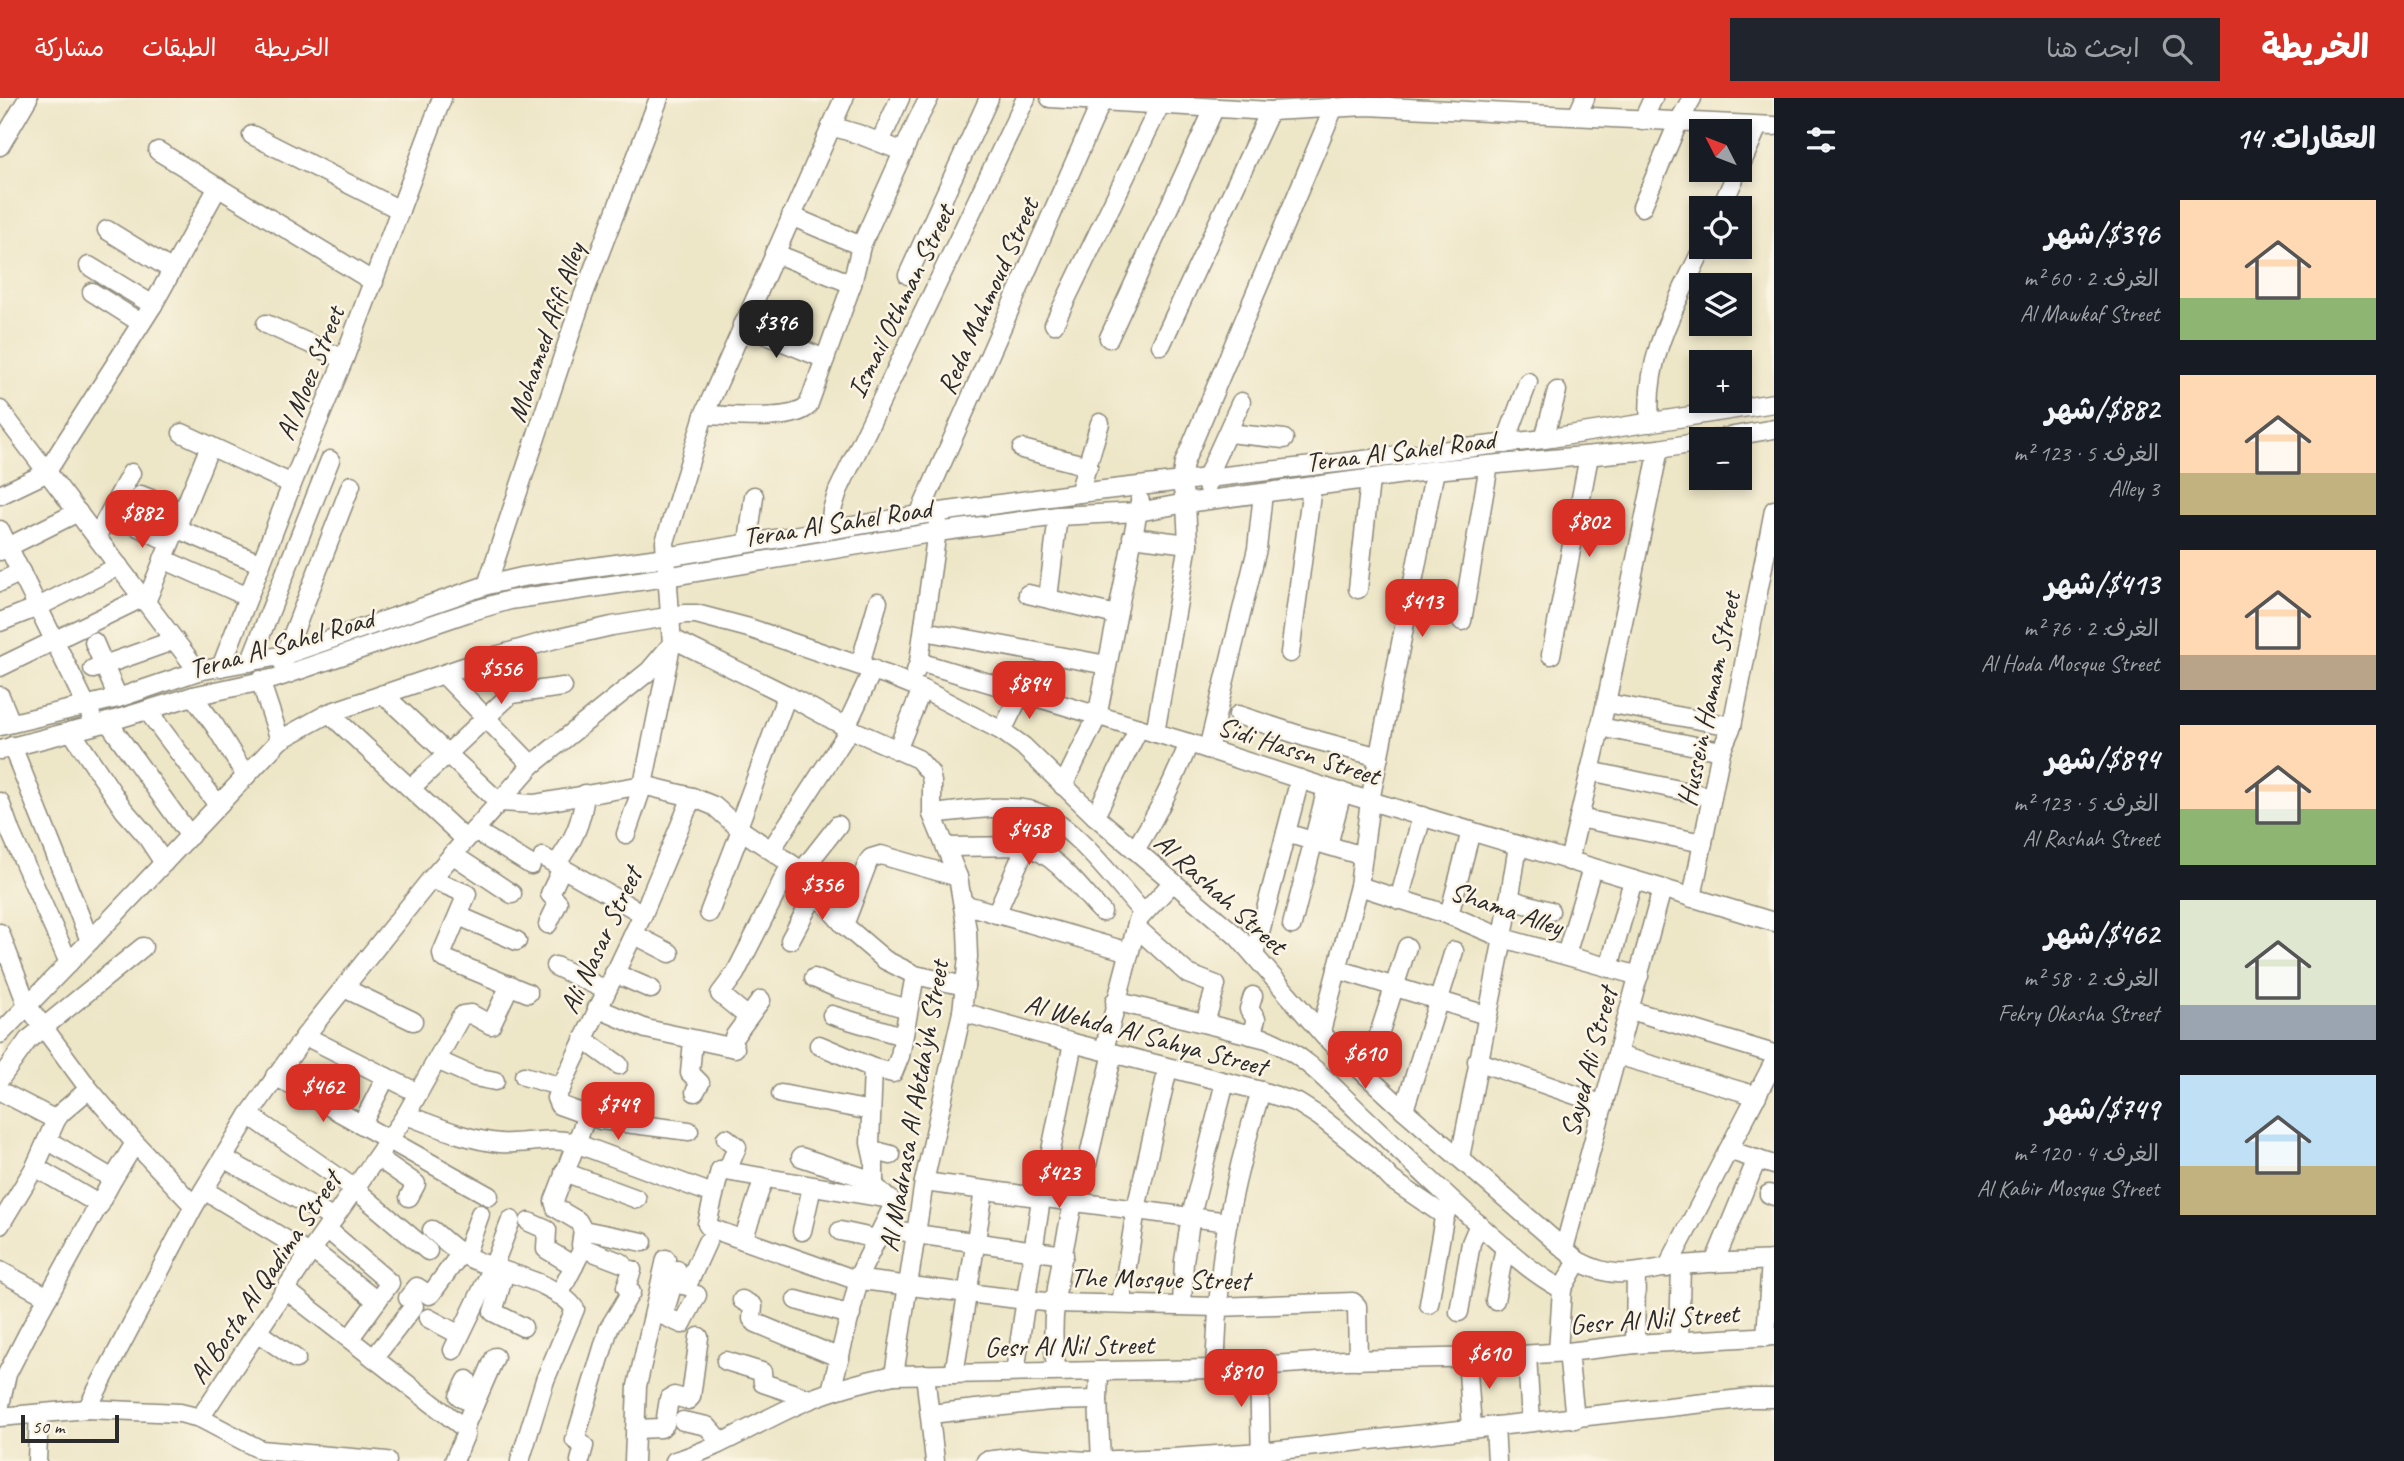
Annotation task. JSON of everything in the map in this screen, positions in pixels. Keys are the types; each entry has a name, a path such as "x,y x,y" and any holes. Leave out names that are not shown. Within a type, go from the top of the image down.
{"street":[{"path":"0,145 28,98"},
{"name":"Al Moez Street","path":"222,667 374,282 442,98"},
{"name":"Mohamed Afifi Alley","path":"487,585 582,299 659,98"},
{"path":"626,834 643,785 672,641 666,577 667,531 704,415 844,98"},
{"path":"880,142 900,98"},
{"path":"704,415 789,415 803,411 808,406 852,284 861,246 916,121 929,98"},
{"path":"908,275 989,98"},
{"name":"Ismail Othman Street","path":"830,529 838,491 1026,98"},
{"path":"1062,98 1214,109 1249,104 1270,111 1369,102 1519,105 1577,116 1766,126"},
{"path":"1577,116 1585,98"},
{"path":"1643,120 1653,98"},
{"path":"1642,207 1678,123 1692,98"},
{"name":"Reda Mahmoud Street","path":"919,514 1102,100"},
{"path":"1095,816 1147,731 1188,544 1186,503 1181,482 1189,447 1326,104"},
{"path":"1054,324 1160,105"},
{"path":"1109,338 1214,109"},
{"path":"1160,345 1270,111"},
{"path":"831,126 904,152"},
{"path":"1752,148 1766,126"},
{"path":"252,135 400,210"},
{"path":"158,151 374,282"},
{"path":"0,495 46,473 153,305 218,187"},
{"path":"791,216 861,246"},
{"path":"107,230 172,271"},
{"path":"774,253 852,284"},
{"path":"1650,423 1649,384 1652,365 1698,259"},
{"path":"89,266 153,305"},
{"path":"92,292 141,323"},
{"path":"266,324 344,359"},
{"path":"742,325 825,359"},
{"path":"1504,444 1528,382"},
{"path":"1544,439 1557,391"},
{"path":"1209,500 1206,479 1241,402"},
{"name":"Teraa Al Sahel Road","path":"5,725 118,698 198,671 285,656 487,585 522,577 666,557 919,514 1544,439 1774,403"},
{"path":"0,410 198,671"},
{"path":"1079,493 1100,423"},
{"path":"1752,433 1774,429"},
{"path":"182,433 292,484"},
{"path":"1228,433 1284,439"},
{"name":"Teraa Al Sahel Road","path":"6,748 193,696 268,679 510,600 937,532 1058,516 1138,512 1186,503 1435,470 1689,444"},
{"path":"0,667 144,600 210,446"},
{"path":"1022,449 1088,466"},
{"path":"1569,861 1606,703 1659,449"},
{"path":"1550,655 1589,456"},
{"path":"250,662 330,460"},
{"path":"1462,621 1489,465"},
{"path":"1304,1061 1323,1034 1359,886 1370,801 1435,470"},
{"path":"97,536 131,473"},
{"path":"1359,589 1370,480"},
{"path":"279,740 268,679 285,656 351,485"},
{"path":"1063,786 1097,716 1144,485"},
{"path":"1290,653 1312,487"},
{"path":"1208,749 1257,549 1263,493"},
{"path":"141,495 176,527"},
{"name":"Teraa Al Sahel Road","path":"748,543 754,496"},
{"name":"Hussein Hamam Street","path":"1692,898 1721,751 1732,726 1774,510"},
{"path":"4,549 78,512"},
{"path":"897,750 917,687 940,512"},
{"path":"1048,598 1058,516"},
{"path":"130,523 176,527 261,564"},
{"path":"0,530 4,549 21,572 86,705 190,836"},
{"path":"1132,537 1188,544"},
{"path":"163,559 248,597"},
{"path":"0,622 38,607 119,566"},
{"path":"0,582 21,572"},
{"path":"1028,594 1116,615"},
{"path":"771,850 848,728 866,667 878,602"},
{"name":"Al Rashah Street","path":"0,1034 279,740 329,713 499,655 555,639 669,616 696,614 749,628 917,687 1023,746 1095,816 1238,937 1323,1034 1366,1075 1578,1261 1600,1271 1636,1274 1674,1267 1773,1260"},
{"path":"924,631 1107,665"},
{"path":"98,667 175,640"},
{"path":"87,1409 194,1206 249,1115 305,1036 431,879 532,765 649,671 672,641"},
{"name":"Al Madrasa Al Abtda'yh Street","path":"672,641 787,695 848,728 918,759 930,773 932,814 958,877 968,957 962,1012 924,1182 894,1375"},
{"path":"94,642 98,667 118,698"},
{"name":"Sidi Hassn Street","path":"919,662 1774,922"},
{"path":"444,675 532,765"},
{"path":"411,788 516,692 563,687"},
{"path":"1002,732 1021,693"},
{"path":"383,694 449,752 499,802 534,804 643,785 692,797 714,806 739,828 815,880 822,900 844,925 885,960 915,975 965,986"},
{"path":"709,913 787,695"},
{"path":"0,696 5,725"},
{"path":"193,696 246,776"},
{"path":"1606,703 1732,726"},
{"path":"147,710 218,805"},
{"path":"329,713 411,788 470,835 548,864 643,914"},
{"path":"1238,715 1379,757"},
{"path":"1600,727 1721,751"},
{"path":"71,731 124,810 145,834 164,863"},
{"path":"1135,849 1163,804 1189,743"},
{"path":"6,748 90,941"},
{"path":"1590,771 1712,797"},
{"path":"1254,955 1300,779"},
{"path":"1292,925 1321,843 1334,790"},
{"path":"548,864 568,849 577,832 585,794"},
{"name":"Ali Nasar Street","path":"587,1115 559,1105 556,1098 643,914 692,797"},
{"path":"0,802 6,833 69,963"},
{"path":"932,814 990,808 1027,810 1049,817 1076,838 1140,920 1188,974 1216,985 1205,1023"},
{"path":"1399,900 1422,816"},
{"path":"1579,818 1703,843"},
{"path":"748,1017 720,994 797,868 838,825"},
{"path":"1450,915 1471,831"},
{"path":"1286,833 1363,856"},
{"path":"947,847 1026,846 1046,854 1102,912"},
{"path":"996,914 1026,846"},
{"path":"1460,1158 1518,846"},
{"path":"452,854 512,894"},
{"path":"844,925 868,862 876,856 881,855 958,877"},
{"path":"548,864 550,894 558,903 548,924"},
{"path":"1566,956 1592,868"},
{"path":"431,879 467,893 442,953 443,958 528,993"},
{"path":"1609,968 1633,880"},
{"path":"1057,1371 1052,1338 1056,1303 1108,1052 1115,1001 1140,920 1173,882"},
{"path":"790,940 819,886"},
{"name":"Shama Alley","path":"1359,886 1450,915 1503,938 1639,976"},
{"name":"Sayed Ali Street","path":"1563,1249 1662,889"},
{"path":"1509,900 1550,911"},
{"path":"962,904 1129,953"},
{"path":"459,916 517,941"},
{"path":"0,933 27,1005 89,1088 135,1143 194,1206"},
{"path":"633,934 670,953"},
{"path":"0,1079 28,1040 144,947"},
{"path":"1366,1075 1407,947"},
{"path":"1404,1110 1454,951"},
{"path":"555,966 606,990"},
{"path":"1337,969 1486,1015"},
{"path":"614,973 651,989"},
{"path":"819,1045 873,1068 893,1073 900,1056 915,975"},
{"path":"814,978 837,988 908,1009"},
{"name":"Al Bosta Al Qadima Street","path":"200,1418 406,1115 463,1015 471,1014 491,1025 510,985"},
{"path":"344,988 413,1021"},
{"path":"1251,1035 1256,1019 1249,1009 1253,996"},
{"path":"597,1008 646,1029 693,1040 734,1043 761,1000"},
{"path":"1115,1001 1251,1035 1280,1045 1304,1061 1448,1208 1479,1224 1529,1269 1562,1289"},
{"path":"1630,1010 1774,1054"},
{"name":"Al Wehda Al Sahya Street","path":"962,1012 1298,1103 1311,1110 1369,1156 1392,1180 1448,1208"},
{"path":"832,1015 902,1035"},
{"path":"305,1036 418,1093"},
{"path":"583,1039 619,1065"},
{"path":"693,1040 690,1074 699,1083 695,1092"},
{"path":"1015,1372 1041,1199 1073,1043"},
{"path":"1617,1055 1757,1096"},
{"path":"437,1060 455,1069 495,1081"},
{"path":"1477,1061 1604,1105"},
{"path":"1679,1341 1674,1267 1728,1150 1774,1062"},
{"path":"831,1391 863,1265 892,1208 890,1199 875,1186 874,1181 873,1068"},
{"path":"1121,1304 1136,1209 1168,1068"},
{"path":"275,1076 489,1196"},
{"path":"523,1076 562,1087"},
{"path":"362,1124 386,1077"},
{"path":"1182,1305 1184,1261 1191,1216 1225,1082"},
{"path":"0,1225 35,1167 56,1120 89,1088"},
{"path":"0,1091 56,1120"},
{"path":"1215,1369 1218,1307 1228,1222 1237,1176 1261,1091"},
{"path":"781,1094 872,1111"},
{"path":"249,1115 355,1189 428,1251"},
{"path":"406,1115 469,1138 502,1143 560,1139 713,1194"},
{"path":"559,1295 574,1266 583,1239 578,1221 559,1211 554,1201 587,1115 601,1120 689,1131"},
{"path":"672,1271 688,1286 707,1233 713,1194 737,1147 726,1138"},
{"path":"47,1140 113,1179"},
{"path":"0,1405 5,1363 48,1297 135,1143"},
{"path":"872,1150 891,1154"},
{"path":"1714,1263 1765,1162 1728,1150"},
{"path":"377,1157 416,1184 409,1197"},
{"path":"800,1157 874,1181"},
{"path":"223,1158 331,1224 390,1283 350,1338"},
{"path":"35,1167 100,1205"},
{"path":"723,1170 890,1199"},
{"path":"565,1172 637,1199"},
{"path":"743,1240 764,1178"},
{"path":"924,1182 1228,1222"},
{"path":"802,1231 812,1186"},
{"path":"204,1190 311,1252 377,1301"},
{"path":"954,1374 984,1191"},
{"path":"1429,1304 1448,1208"},
{"path":"374,1357 417,1307 417,1287 431,1294 463,1254 480,1214"},
{"path":"511,1220 493,1308 496,1315 523,1327"},
{"path":"529,1222 547,1230 546,1249 574,1266"},
{"path":"1459,1312 1471,1243 1479,1224"},
{"path":"707,1233 710,1228 853,1279 908,1284"},
{"path":"432,1230 463,1254 538,1283 574,1306 575,1312 553,1358 520,1461"},
{"path":"840,1231 916,1234 1064,1255"},
{"path":"583,1239 643,1242"},
{"path":"580,1461 584,1446 575,1440 609,1328 631,1292 626,1287 627,1266 583,1239"},
{"path":"1495,1300 1505,1247"},
{"path":"1770,1336 1773,1260"},
{"path":"1574,1419 1563,1352 1562,1289 1578,1261"},
{"path":"417,1307 457,1343 499,1269"},
{"path":"0,1271 48,1297"},
{"path":"648,1332 662,1327 672,1271"},
{"path":"634,1461 637,1387 648,1332 672,1271"},
{"path":"1636,1274 1636,1344"},
{"name":"The Mosque Street","path":"908,1284 1056,1303 1218,1307 1353,1302 1357,1306 1358,1360"},
{"path":"286,1290 464,1428"},
{"path":"762,1291 748,1305 756,1323 840,1359"},
{"path":"664,1316 682,1324 697,1295"},
{"path":"796,1300 851,1315"},
{"path":"257,1332 296,1359"},
{"name":"Gesr Al Nil Street","path":"675,1461 810,1399 849,1385 894,1375 1215,1369 1358,1360 1467,1358 1770,1336"},
{"path":"635,1429 661,1429 665,1424 669,1399 674,1396 688,1401 691,1397 699,1337"},
{"path":"1527,1355 1531,1422"},
{"path":"454,1461 465,1435 464,1428 495,1357"},
{"path":"1467,1358 1472,1428"},
{"path":"726,1361 762,1373 763,1383 810,1399"},
{"path":"1259,1366 1261,1457"},
{"path":"1093,1461 1099,1371"},
{"path":"925,1374 935,1461"},
{"path":"467,1380 459,1396 474,1405"},
{"path":"986,1461 1261,1457 1472,1428 1750,1398 1774,1398"},
{"path":"930,1414 1050,1401 1098,1400"},
{"path":"0,1417 87,1409 180,1413 200,1418 260,1456 387,1461"},
{"path":"37,1461 39,1414"},
{"path":"683,1421 708,1426 721,1442"},
{"path":"1495,1426 1497,1461"}]}
